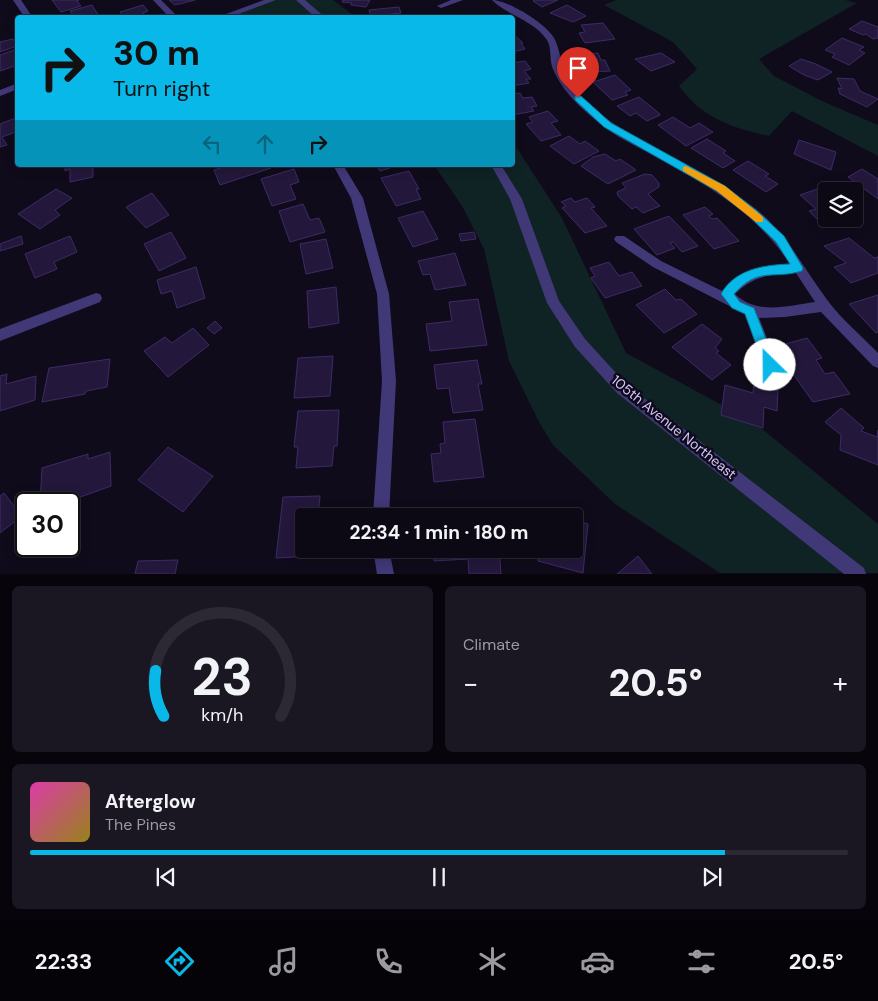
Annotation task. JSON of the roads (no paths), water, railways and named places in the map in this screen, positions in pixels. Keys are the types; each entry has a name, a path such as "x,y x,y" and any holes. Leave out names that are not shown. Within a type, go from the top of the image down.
{"street":[{"path":"17,0 27,15"},
{"path":"157,0 172,15"},
{"path":"228,15 272,0"},
{"path":"300,0 318,15"},
{"path":"441,6 459,0"},
{"path":"496,0 540,27 552,41 557,68 569,89 586,107 608,125 721,189 753,214 780,239 824,306 878,362"},
{"path":"0,92 15,87"},
{"path":"339,167 357,198 383,294 390,382 382,508"},
{"name":"105th Avenue Northeast","path":"497,167 516,198 553,304 580,343 622,389 858,574"},
{"path":"620,239 657,264 750,311 778,313 824,306"},
{"path":"736,305 727,294 741,279 764,270 798,268"},
{"path":"0,335 96,298"},
{"path":"750,311 776,378"},
{"path":"383,558 386,574"}]}
